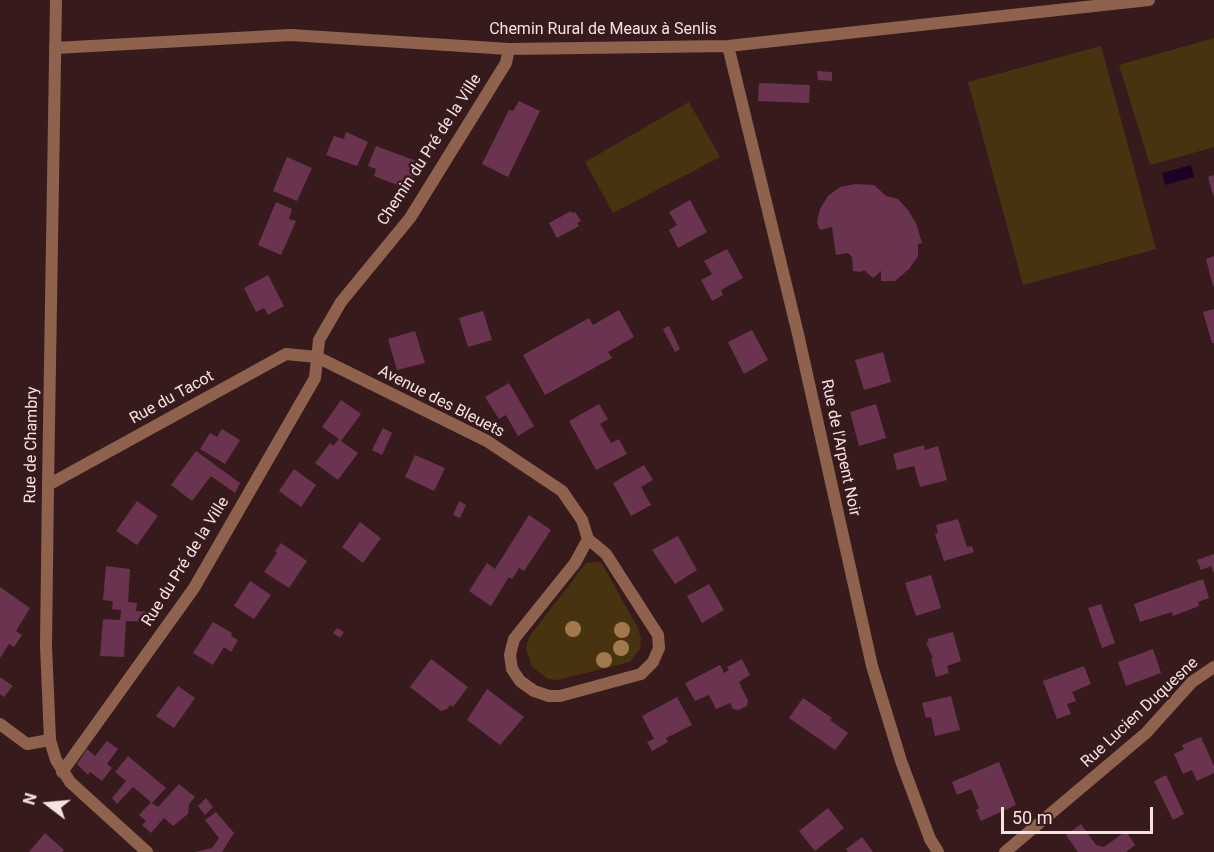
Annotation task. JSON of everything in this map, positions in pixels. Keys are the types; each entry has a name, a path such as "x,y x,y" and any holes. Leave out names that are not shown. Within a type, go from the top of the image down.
{"street":[{"name":"Rue de Chambry","path":"56,0 46,646 50,740 56,760 70,782 147,852"},
{"name":"Chemin Rural de Meaux à Senlis","path":"55,48 291,35 509,49 728,46 1149,0"},
{"name":"Rue de l'Arpent Noir","path":"728,46 796,323 872,666 901,761 930,839 938,852"},
{"name":"Chemin du Pré de la Ville","path":"317,357 319,340 341,302 410,218 507,63 509,49"},
{"name":"Rue du Tacot","path":"48,485 286,354 317,357"},
{"name":"Avenue des Bleuets","path":"317,357 487,441 562,491 582,520 588,539 606,554 658,635 659,648 653,662 642,674 560,696 549,696 534,691 520,681 512,669 510,655 514,639 575,563 588,539"},
{"name":"Rue du Pré de la Ville","path":"62,772 194,588 315,378 317,357"},
{"name":"Rue Lucien Duquesne","path":"1005,852 1146,734 1192,682 1214,667"},
{"path":"0,724 27,744 50,740"}],"shaded area":[{"path":"1214,38 1214,147 1150,165 1119,65"},
{"path":"1101,46 1156,249 1023,285 968,82"},
{"path":"689,102 720,157 613,213 585,162"},
{"path":"1191,165 1194,177 1165,185 1162,173"},
{"path":"601,562 638,628 641,639 640,649 630,662 557,680 548,679 532,667 526,648 529,637 586,563"}],"building":[{"path":"817,71 832,72 832,81 818,80"},
{"path":"759,83 810,85 809,103 758,101"},
{"path":"519,101 540,111 508,177 482,164 509,110 513,111"},
{"path":"346,132 368,142 357,166 326,155 334,136 344,139"},
{"path":"376,146 419,162 408,189 374,176 376,169 368,166"},
{"path":"287,157 312,168 297,201 273,191"},
{"path":"1214,175 1214,195 1213,195 1208,177"},
{"path":"855,184 874,185 886,196 898,199 916,223 922,243 918,244 918,256 909,269 895,281 881,281 881,271 873,278 864,270 853,271 852,257 848,253 836,255 832,227 820,230 817,222 820,209 828,196 840,187"},
{"path":"690,200 707,232 678,248 669,230 677,225 669,212"},
{"path":"276,202 292,209 289,219 296,221 281,255 258,245"},
{"path":"571,211 575,212 581,221 577,223 579,226 557,238 549,223"},
{"path":"727,249 743,278 721,290 723,295 712,301 701,280 712,274 704,261"},
{"path":"1214,256 1214,286 1213,286 1206,259"},
{"path":"268,275 284,306 268,315 264,308 256,312 244,288"},
{"path":"1214,309 1214,343 1212,343 1203,312"},
{"path":"619,310 634,337 608,352 612,358 545,395 523,355 589,318 593,325"},
{"path":"483,311 492,340 468,347 459,318"},
{"path":"669,326 680,349 675,352 663,329"},
{"path":"752,330 768,360 744,374 728,342"},
{"path":"415,331 425,363 397,370 388,339"},
{"path":"883,352 891,382 864,390 855,360"},
{"path":"509,383 534,426 518,436 506,415 499,419 485,397"},
{"path":"341,400 361,414 341,441 358,453 338,480 315,463 330,443 333,446 339,439 322,427"},
{"path":"599,404 608,419 600,424 611,443 619,439 627,454 596,470 569,421"},
{"path":"876,404 886,438 859,446 850,412"},
{"path":"383,428 392,433 382,455 372,450"},
{"path":"222,429 240,440 225,464 200,449 210,433 217,437"},
{"path":"924,445 925,450 938,446 947,480 920,487 914,466 897,470 893,454"},
{"path":"196,451 240,483 235,493 211,476 192,501 171,485"},
{"path":"415,455 445,468 434,491 405,477"},
{"path":"644,465 653,480 641,487 651,505 631,516 613,483"},
{"path":"294,469 316,485 301,507 279,491"},
{"path":"137,501 158,516 137,545 116,531"},
{"path":"459,501 466,505 460,518 453,515"},
{"path":"529,515 551,530 524,571 519,568 512,579 509,577 491,606 469,591 487,563 495,569"},
{"path":"958,519 967,547 972,546 974,552 944,561 935,534 938,533 936,525"},
{"path":"360,522 381,538 363,563 342,547"},
{"path":"678,536 697,570 675,584 652,550"},
{"path":"281,543 307,561 289,588 264,572"},
{"path":"1214,554 1214,573 1211,566 1201,570 1197,560"},
{"path":"106,566 130,569 128,602 137,603 136,611 150,612 150,622 126,621 124,657 100,656 103,619 120,620 121,610 112,609 113,601 103,600"},
{"path":"931,575 941,608 916,616 905,583"},
{"path":"1203,579 1209,598 1198,602 1199,606 1173,616 1172,612 1140,622 1134,604"},
{"path":"250,581 271,595 254,619 234,606"},
{"path":"709,584 724,610 702,623 687,596"},
{"path":"0,587 30,608 16,631 22,635 14,647 9,644 0,658"},
{"path":"1101,604 1115,643 1102,648 1088,608"},
{"path":"213,622 232,633 231,636 238,640 231,652 224,647 213,665 193,653"},
{"path":"337,628 344,632 340,638 333,633"},
{"path":"953,632 961,661 947,666 949,673 936,677 931,658 933,658 926,643 929,642 927,639"},
{"path":"1153,649 1161,673 1126,686 1118,662"},
{"path":"431,659 468,687 453,707 450,705 441,711 410,687"},
{"path":"742,659 750,675 739,682 748,701 747,706 738,710 733,709 730,703 716,709 709,695 695,701 685,683 720,665 724,673 729,670 727,667"},
{"path":"1084,666 1091,684 1072,692 1076,701 1067,704 1071,714 1057,719 1043,681"},
{"path":"0,677 13,686 4,697 0,694"},
{"path":"178,686 195,698 174,728 156,716"},
{"path":"487,689 524,717 500,745 467,720"},
{"path":"951,696 960,730 935,736 931,717 926,718 922,703"},
{"path":"677,697 692,725 666,738 668,742 652,751 647,742 654,739 642,716"},
{"path":"803,698 832,718 830,720 848,733 835,750 789,718"},
{"path":"1201,737 1214,766 1214,773 1197,781 1192,770 1183,774 1174,754 1184,749 1182,745"},
{"path":"107,741 118,749 107,764 112,768 102,781 90,772 88,775 77,764 87,749 95,756"},
{"path":"128,756 166,788 152,803 158,807 179,784 195,797 189,804 188,814 173,826 164,818 151,833 142,825 146,821 139,815 151,802 133,787 117,804 112,798 126,781 115,772"},
{"path":"999,762 1016,805 981,821 976,810 979,808 971,789 957,795 952,782"},
{"path":"1166,775 1184,814 1173,820 1154,781"},
{"path":"206,798 213,807 205,815 198,806"},
{"path":"828,808 844,828 815,851 799,831"},
{"path":"216,812 234,833 222,852 195,852 212,848 219,838 205,820"},
{"path":"1081,824 1096,845 1104,847 1126,831 1135,845 1126,852 1078,852 1066,835"},
{"path":"45,833 64,850 62,852 29,852"},
{"path":"862,837 873,852 848,852 846,849"}]}
